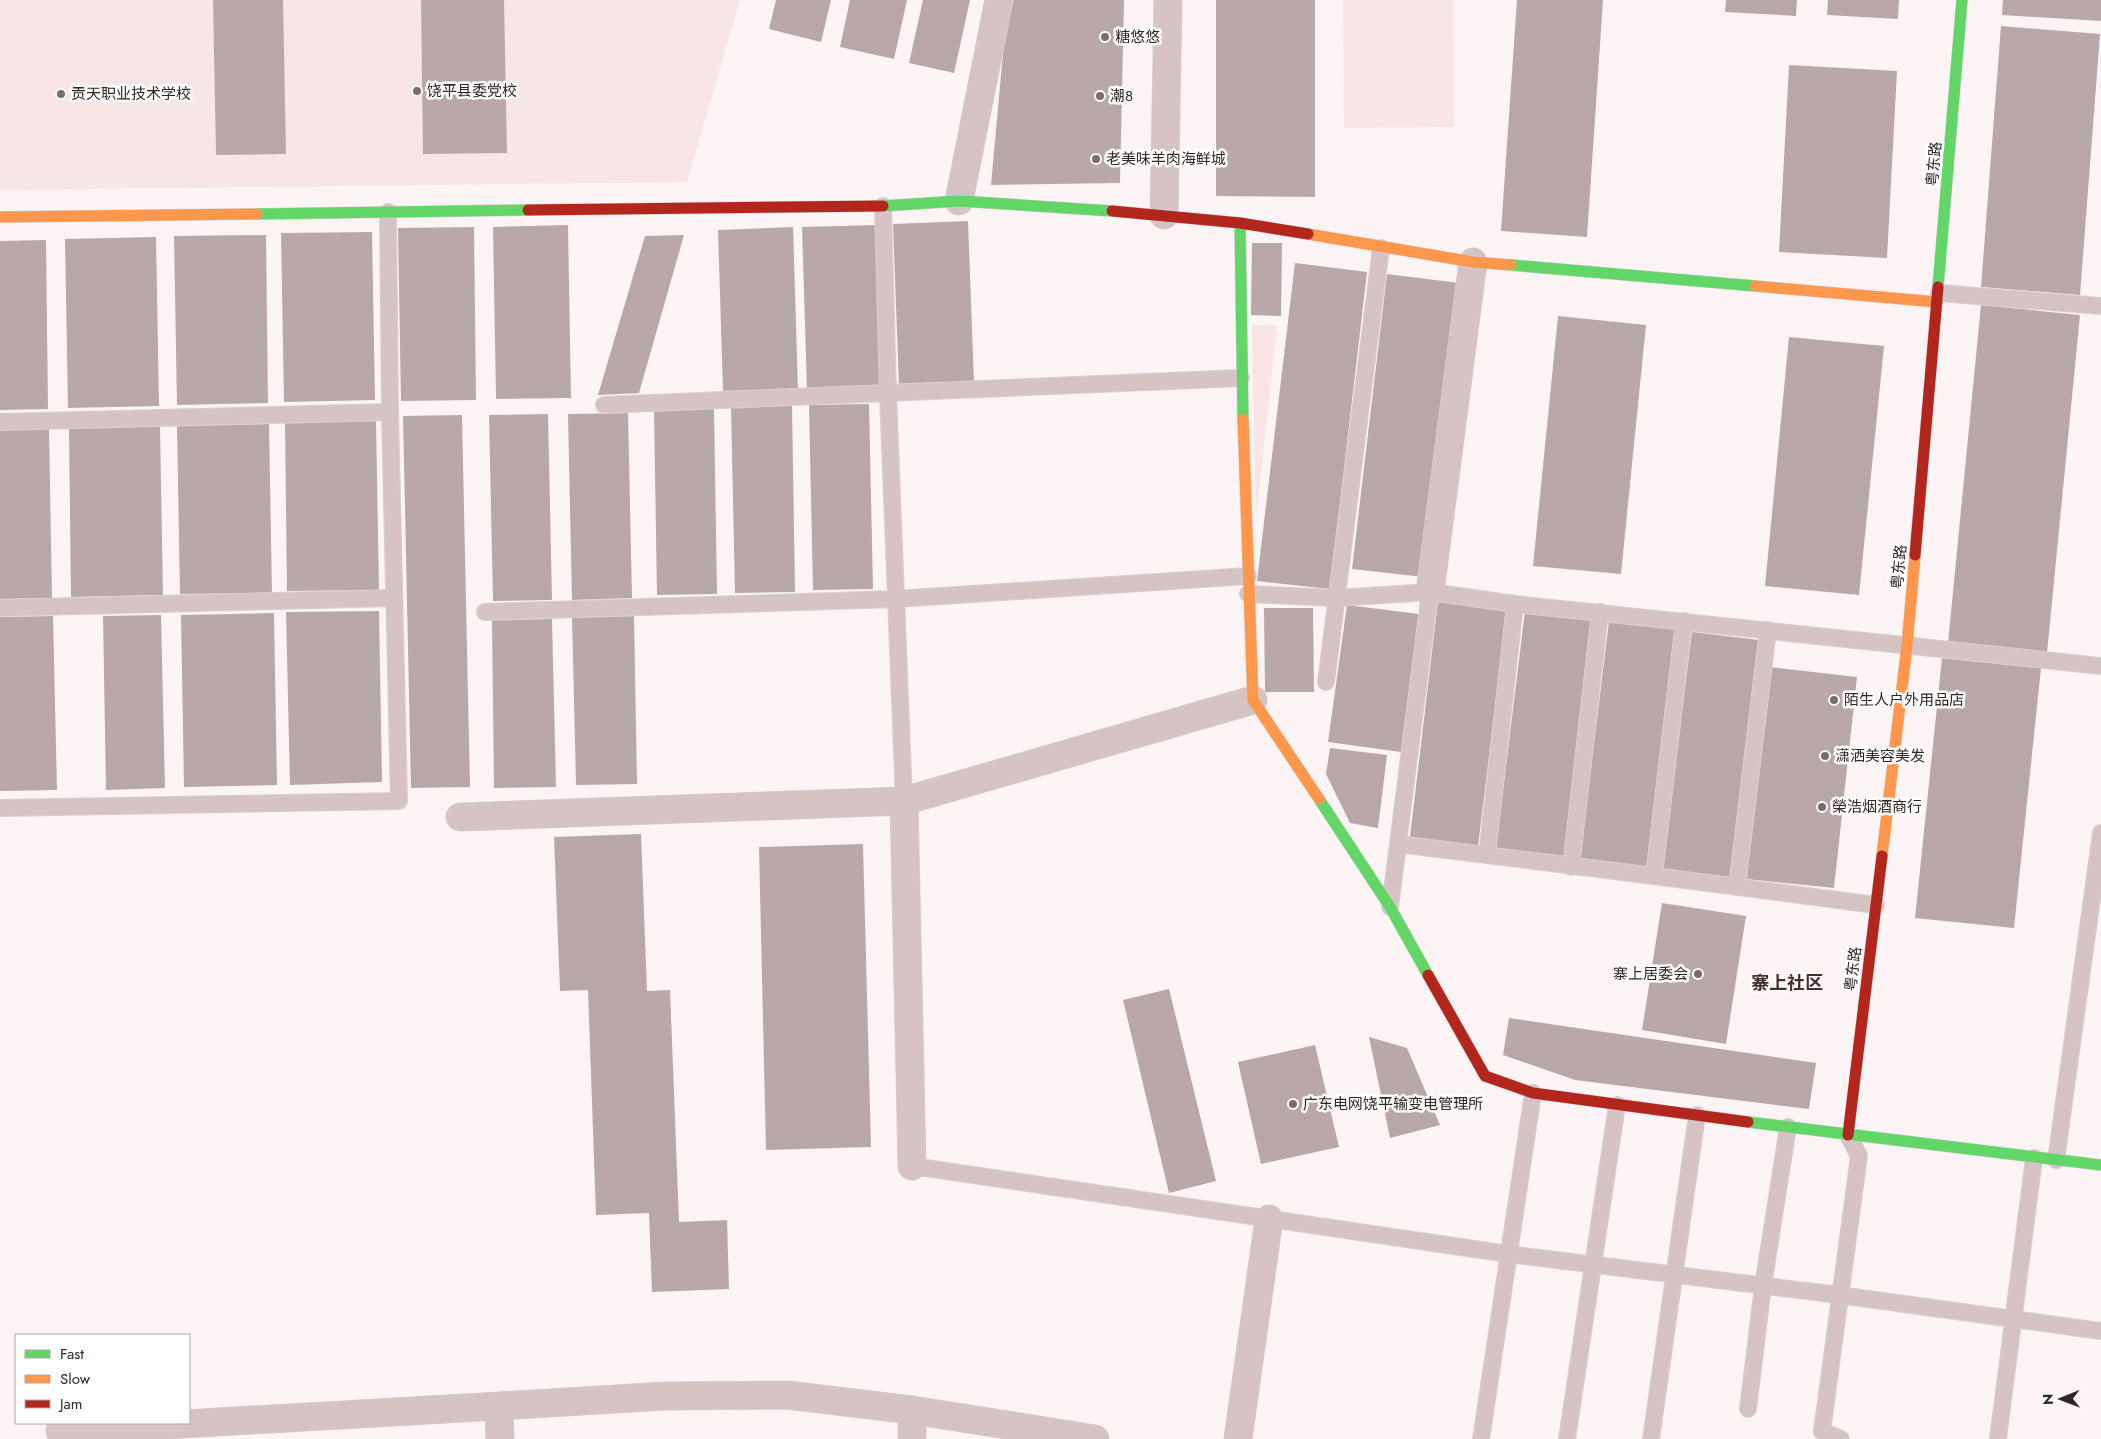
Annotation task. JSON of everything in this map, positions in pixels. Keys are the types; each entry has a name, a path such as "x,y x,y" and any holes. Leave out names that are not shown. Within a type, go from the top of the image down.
{"street":[{"path":"959,201 999,0"},
{"path":"1164,215 1168,0"},
{"name":"粤东路","path":"1848,1135 1907,646 1962,0"},
{"path":"0,217 883,206 959,201 1240,222 1381,248 1473,262 1938,297"},
{"path":"1240,222 1242,378 1253,700 1390,907 1485,1076 1534,1093 1848,1135 2034,1158 2101,1164"},
{"path":"1430,592 1473,262"},
{"path":"460,817 904,801 1253,700"},
{"path":"904,801 912,1166"},
{"path":"1238,1439 1268,1219"},
{"path":"190,1424 665,1396 787,1395 912,1410 1042,1434 1095,1439"},
{"path":"499,1406 500,1439"},
{"path":"912,1410 912,1439"},
{"path":"60,1431 183,1424"}],"lane":[{"path":"883,206 888,394 904,801"},
{"path":"0,808 399,801 390,412 388,212"},
{"path":"1326,682 1381,248"},
{"path":"1938,297 2101,306"},
{"path":"604,405 1242,378"},
{"path":"0,422 390,412"},
{"path":"485,612 896,599 1248,576"},
{"path":"1390,907 1430,592"},
{"path":"1248,594 1336,598 1430,592 1515,604 2101,666"},
{"path":"0,608 394,598"},
{"path":"1487,856 1515,604"},
{"path":"1571,867 1600,612"},
{"path":"1654,876 1684,621"},
{"path":"1737,887 1768,630"},
{"path":"2056,1160 2101,833"},
{"path":"1398,844 1876,905"},
{"path":"1480,1439 1534,1093"},
{"path":"1567,1439 1618,1105"},
{"path":"1651,1439 1673,1274 1698,1115"},
{"path":"1748,1408 1763,1286 1788,1127"},
{"path":"1841,1439 1822,1431 1859,1156 1848,1135"},
{"path":"1998,1439 2034,1158"},
{"path":"912,1166 1508,1254 1839,1295 2101,1331"}],"shaded area":[{"name":"饶平县委党校","path":"0,0 740,0 687,182 0,190"},
{"name":"贡天职业技术学校","path":"16,0 108,0 110,163 19,164"},
{"path":"1343,0 1453,0 1454,127 1344,128"},
{"path":"1252,325 1277,326 1256,520"}],"building":[{"path":"213,0 283,0 286,154 216,155"},
{"path":"421,0 504,0 507,153 423,154"},
{"path":"776,0 831,0 821,42 769,29"},
{"path":"850,0 907,0 894,59 840,47"},
{"path":"923,0 970,0 954,73 909,63"},
{"path":"1010,0 1124,0 1120,183 991,185 1006,20"},
{"path":"1216,0 1315,0 1315,197 1216,196"},
{"path":"1517,0 1603,0 1587,237 1501,231"},
{"path":"1726,0 1797,0 1796,16 1725,12"},
{"path":"1828,0 1899,0 1898,19 1827,15"},
{"path":"2003,0 2101,0 2101,21 2002,15"},
{"path":"2001,26 2100,34 2080,295 1981,287"},
{"path":"1789,65 1897,71 1887,258 1779,252"},
{"path":"968,221 974,383 899,386 893,224"},
{"path":"568,225 571,398 496,399 493,227"},
{"path":"877,225 882,387 807,389 802,227"},
{"path":"474,227 476,400 401,401 398,228"},
{"path":"793,227 798,389 723,391 718,230"},
{"path":"372,232 375,400 284,402 281,233"},
{"path":"266,235 268,403 177,405 174,236"},
{"path":"684,235 639,393 598,395 645,236"},
{"path":"156,237 159,406 68,408 65,239"},
{"path":"46,240 48,409 0,410 0,241"},
{"path":"1252,243 1282,243 1281,316 1251,315"},
{"path":"1295,263 1367,272 1330,589 1257,581"},
{"path":"1387,274 1459,283 1424,577 1352,569"},
{"path":"1981,305 2080,315 2047,653 1948,643"},
{"path":"1558,316 1646,325 1621,574 1533,566"},
{"path":"1789,337 1884,346 1859,595 1765,586"},
{"path":"869,404 873,589 813,590 809,405"},
{"path":"792,406 795,592 735,593 731,407"},
{"path":"714,408 717,594 657,595 654,410"},
{"path":"628,413 632,598 572,600 568,414"},
{"path":"548,414 552,600 493,601 489,415"},
{"path":"462,415 470,787 411,788 403,416"},
{"path":"376,421 379,590 287,591 285,422"},
{"path":"269,424 272,593 180,594 177,426"},
{"path":"160,426 163,595 71,597 69,428"},
{"path":"49,429 52,598 0,599 0,430"},
{"path":"1438,601 1507,609 1478,846 1410,837"},
{"path":"1347,605 1419,614 1401,752 1328,742"},
{"path":"1264,608 1313,608 1314,692 1265,692"},
{"path":"379,611 382,782 290,785 286,612"},
{"path":"1525,611 1593,620 1564,857 1496,848"},
{"path":"274,613 277,785 184,787 181,615"},
{"path":"161,615 165,788 106,790 103,616"},
{"path":"53,616 57,790 0,791 0,617"},
{"path":"634,616 637,784 576,785 572,617"},
{"path":"552,619 556,787 494,788 492,620"},
{"path":"1609,621 1677,629 1648,867 1580,858"},
{"path":"1692,632 1759,640 1731,877 1662,869"},
{"path":"1942,658 2041,668 2014,928 1915,918"},
{"path":"1770,667 1857,677 1834,888 1746,879"},
{"path":"1330,748 1387,755 1378,828 1350,823 1326,774"},
{"path":"641,834 647,991 670,990 679,1222 727,1220 729,1289 652,1292 649,1213 596,1215 588,990 560,991 554,837"},
{"path":"863,844 871,1147 766,1150 759,847"},
{"path":"1662,903 1746,916 1726,1044 1642,1030"},
{"path":"1169,989 1216,1181 1169,1193 1123,1000"},
{"path":"1509,1018 1816,1063 1809,1109 1575,1080 1503,1055"},
{"path":"1369,1037 1407,1048 1440,1125 1390,1138"},
{"path":"1315,1045 1339,1147 1261,1164 1238,1062"}],"traffic: fast":[{"path":"1938,287 1962,0"},
{"path":"883,206 959,201 1112,211"},
{"path":"257,214 528,210"},
{"path":"1240,223 1243,419"},
{"path":"1511,265 1755,286"},
{"path":"1319,799 1390,907 1428,975"},
{"path":"1748,1122 2101,1165"}],"traffic: slow":[{"path":"0,217 257,214"},
{"path":"1308,234 1473,262 1511,265"},
{"path":"1755,286 1937,302"},
{"path":"1243,419 1253,700 1319,799"},
{"path":"1882,856 1907,646 1915,555"}],"traffic: jam":[{"path":"528,210 883,206"},
{"path":"1112,211 1240,223 1308,234"},
{"path":"1915,555 1938,287"},
{"path":"1848,1135 1882,856"},
{"path":"1428,975 1485,1076 1533,1093 1748,1122"}],"place":[{"name":"糖悠悠","path":"1105,37"},
{"name":"饶平县委党校","path":"417,91"},
{"name":"贡天职业技术学校","path":"61,94"},
{"name":"潮8","path":"1100,96"},
{"name":"老美味羊肉海鲜城","path":"1096,159"},
{"name":"陌生人户外用品店","path":"1834,700"},
{"name":"潇洒美容美发","path":"1825,756"},
{"name":"榮浩烟酒商行","path":"1822,807"},
{"name":"寨上居委会","path":"1698,974"},
{"name":"广东电网饶平输变电管理所","path":"1293,1104"}],"district":[{"name":"寨上社区","path":"1787,983"}]}
